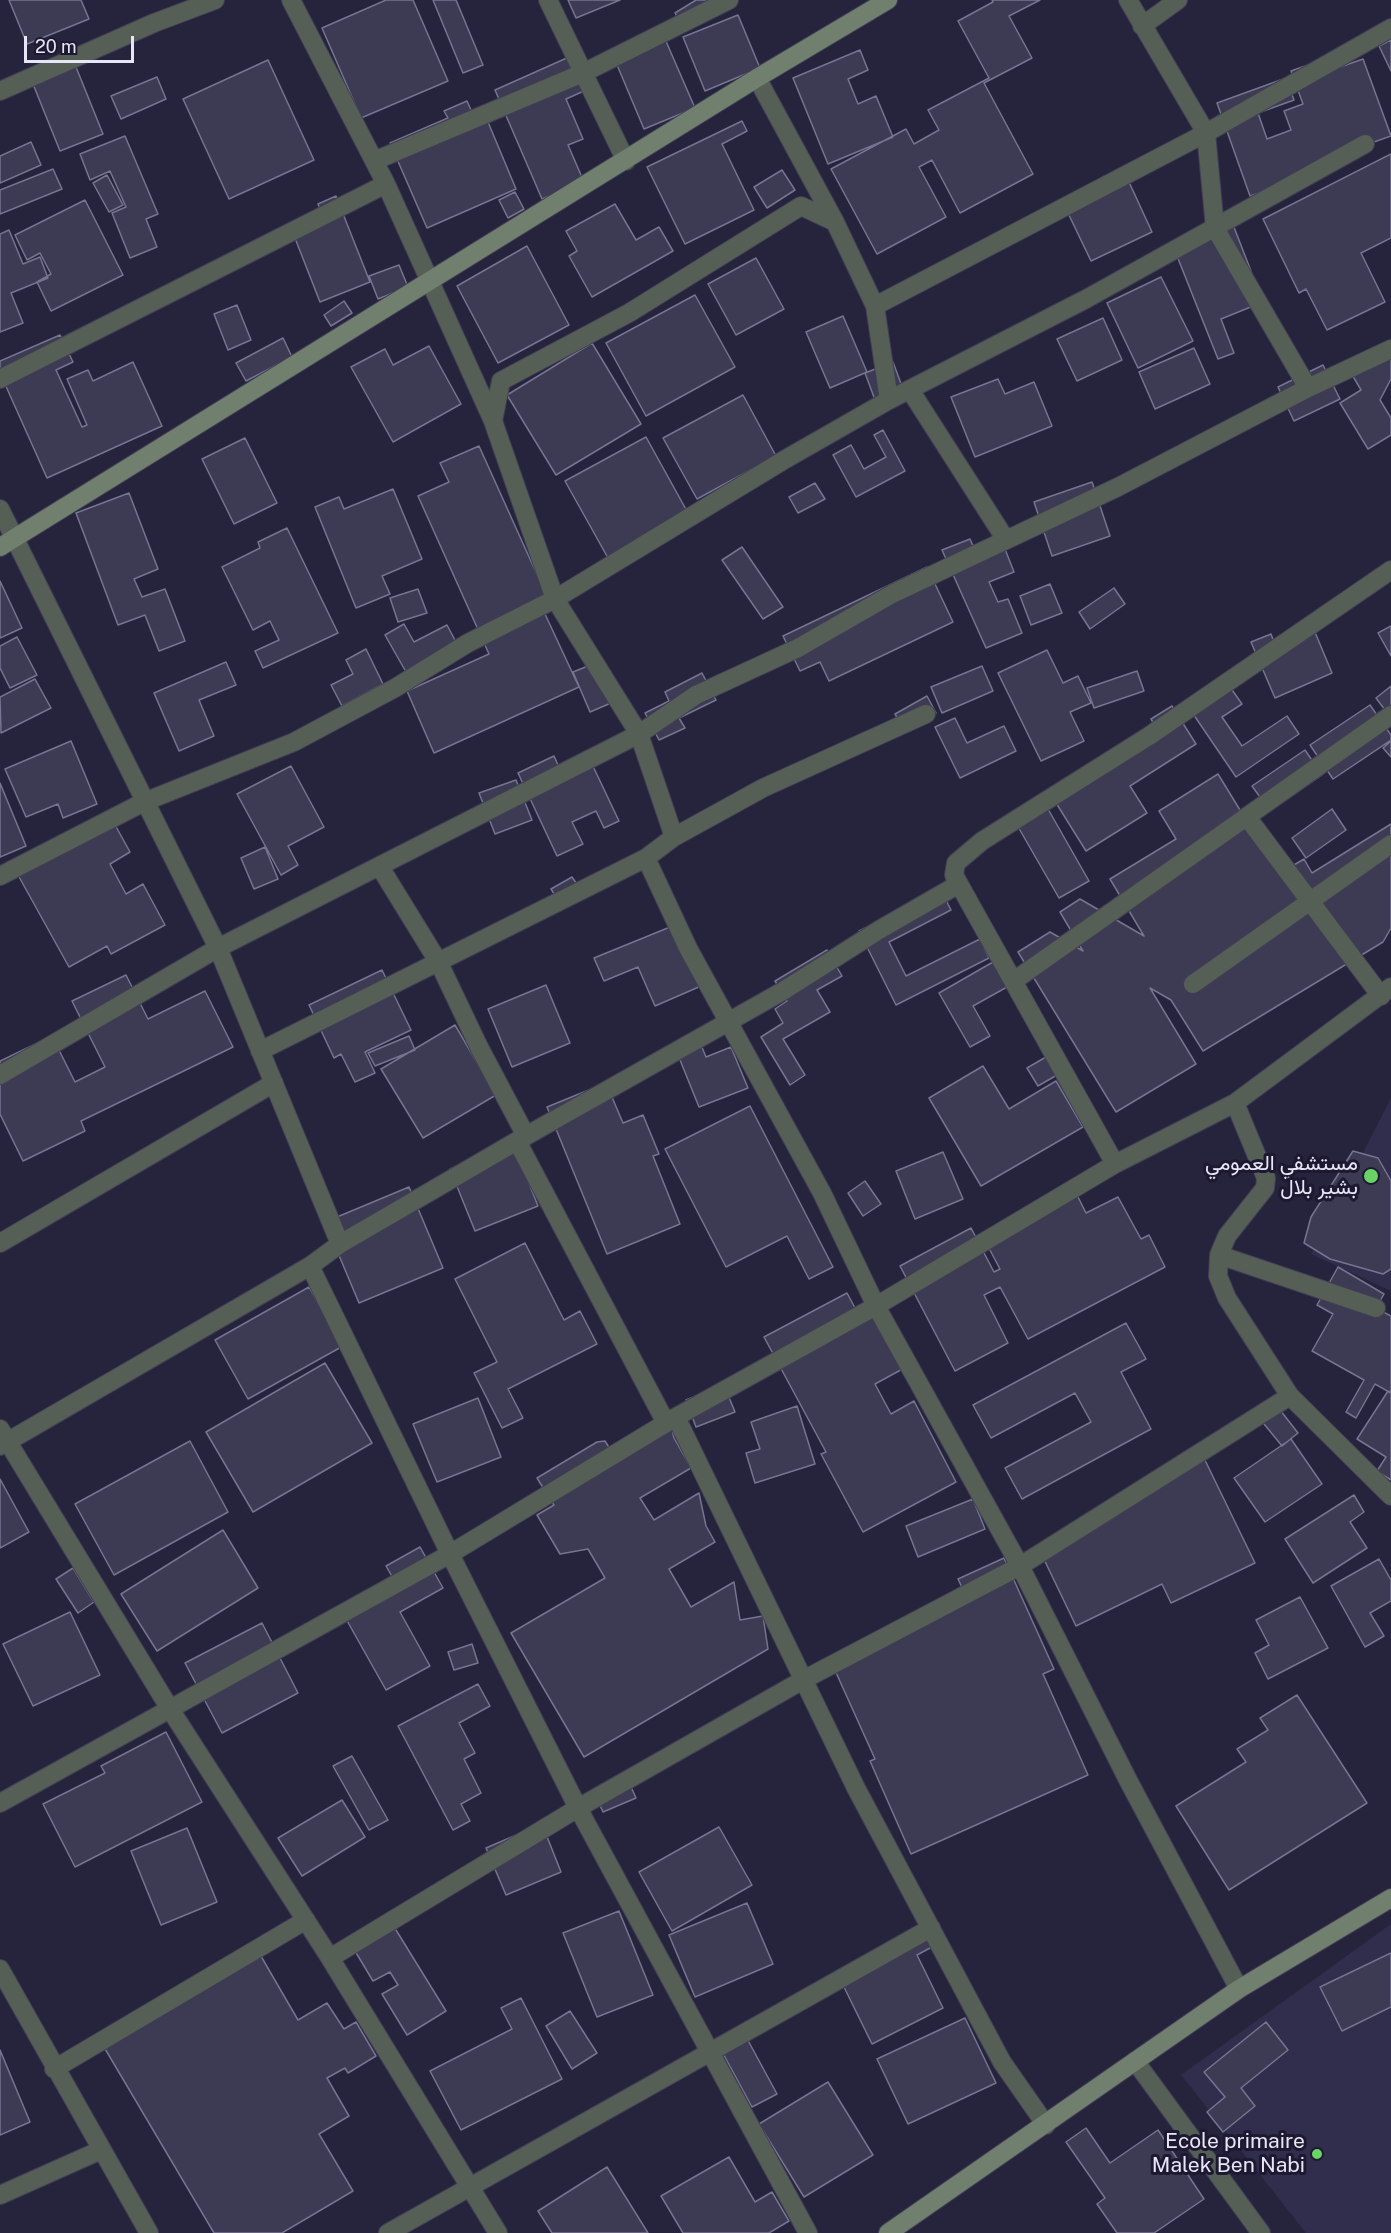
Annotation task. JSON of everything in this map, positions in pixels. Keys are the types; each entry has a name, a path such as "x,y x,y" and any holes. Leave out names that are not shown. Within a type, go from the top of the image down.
{"main road":[{"path":"7,542 757,78 888,0"},
{"path":"888,2233 1239,1989 1391,1898"}],"street":[{"path":"0,92 154,23 215,0"},
{"path":"291,0 386,184 428,283 493,421 555,599 639,734 674,837"},
{"path":"548,0 626,161"},
{"path":"374,161 584,73 729,0"},
{"path":"1128,0 1206,133 1215,228 1308,388"},
{"path":"1142,26 1178,0"},
{"path":"875,306 1206,133 1391,28"},
{"path":"757,78 836,222 875,306 889,400"},
{"path":"0,876 144,802 294,742 395,688 468,643 555,599 784,460 889,400 1215,228 1365,144"},
{"path":"0,379 386,184"},
{"path":"493,421 501,381 629,313 801,206 836,222"},
{"path":"0,1075 218,948 639,734 696,695 798,648 892,594 1118,486 1308,388 1391,349"},
{"path":"910,390 1006,540"},
{"path":"0,509 7,542 218,948 340,1244"},
{"path":"1115,1164 1015,980 954,875 956,863 982,841 1149,736 1391,570"},
{"path":"260,1051 646,858 674,837 763,788 926,714"},
{"path":"1015,980 1391,715"},
{"path":"0,1803 450,1554 671,1420 876,1306 1115,1164 1235,1103 1386,992 1310,903 1247,817"},
{"path":"1193,984 1391,844"},
{"path":"646,858 688,948 822,1193 876,1306 1020,1566 1128,1780 1239,1989"},
{"path":"380,867 439,963 521,1138 671,1420 802,1680 931,1928 1002,2062 1046,2125"},
{"path":"498,2233 330,1958 170,1709 2,1439 310,1266 340,1244 728,1021 959,884"},
{"path":"0,1243 274,1083"},
{"path":"1235,1103 1266,1178 1265,1188 1227,1236 1219,1255 1218,1276 1227,1298 1290,1396 1391,1496"},
{"path":"1219,1255 1376,1308"},
{"path":"310,1266 450,1554 578,1808 808,2233"},
{"path":"330,1958 578,1808 802,1680 1020,1566 1290,1396"},
{"path":"54,2069 306,1920"},
{"path":"388,2233 469,2185 931,1928"},
{"path":"0,1969 54,2069 149,2233"},
{"path":"1135,2061 1261,2233"},
{"path":"0,2195 101,2150"}],"shaded area":[{"name":"مستشفي العمومي بشير بلال","path":"1391,1098 1391,1291 1311,1254"},
{"name":"Ecole primaire Malek Ben Nabi","path":"1391,1924 1391,2233 1306,2233 1181,2075"}],"building":[{"path":"9,0 81,0 89,19 27,44"},
{"path":"386,0 413,0 448,81 361,118 322,28"},
{"path":"433,0 456,0 483,65 463,73"},
{"path":"568,0 620,0 576,18"},
{"path":"696,0 726,0 683,27 675,13"},
{"path":"992,0 1040,0 1009,16 1032,58 984,83 1033,174 960,213 932,160 919,167 946,217 877,254 831,169 906,129 914,144 939,130 928,110 989,78 958,21 993,2"},
{"path":"738,15 760,68 705,91 683,37"},
{"path":"662,32 695,108 644,129 612,53"},
{"path":"1391,40 1391,71 1379,46"},
{"path":"860,50 868,70 848,79 858,104 876,96 893,137 828,164 793,78"},
{"path":"569,57 584,91 566,99 583,139 568,145 584,182 542,199 495,90"},
{"path":"1363,59 1391,136 1329,158 1333,167 1250,196 1217,103 1286,78 1294,100 1258,113 1267,139 1291,130 1284,111 1303,104 1291,71 1319,61 1323,73"},
{"path":"268,60 314,160 229,199 183,99"},
{"path":"76,67 103,134 60,151 33,84"},
{"path":"157,77 166,99 121,119 111,96"},
{"path":"467,101 478,126 488,122 516,189 427,228 390,143 448,118 444,111"},
{"path":"742,121 747,131 722,144 754,210 685,244 647,167"},
{"path":"125,136 158,214 146,219 157,247 130,258 112,213 126,207 110,171 90,180 80,154"},
{"path":"31,142 41,165 0,183 0,156"},
{"path":"1391,154 1391,238 1361,253 1385,302 1327,330 1306,289 1299,293 1263,219"},
{"path":"53,169 62,189 0,214 0,190"},
{"path":"782,170 795,190 767,208 754,187"},
{"path":"107,175 123,205 109,212 93,183"},
{"path":"1129,182 1152,232 1091,261 1067,211"},
{"path":"515,192 524,209 508,218 499,200"},
{"path":"336,196 370,282 320,302 291,228 322,215 318,204"},
{"path":"85,200 123,275 51,311 37,282 51,274 40,253 27,260 15,235"},
{"path":"615,204 636,240 659,227 673,251 592,297 569,256 577,251 566,231"},
{"path":"1232,222 1263,302 1221,319 1234,353 1218,359 1173,246"},
{"path":"9,230 23,264 40,257 48,278 11,293 23,323 0,332 0,234"},
{"path":"527,246 569,325 498,363 457,286"},
{"path":"756,258 784,309 736,335 708,284"},
{"path":"399,265 408,287 378,299 369,276"},
{"path":"1161,277 1193,341 1138,368 1107,303"},
{"path":"695,295 735,367 646,416 606,343"},
{"path":"344,301 352,313 331,326 324,315"},
{"path":"237,305 251,340 228,350 214,314"},
{"path":"843,316 867,372 830,388 806,332"},
{"path":"1103,318 1122,360 1077,381 1057,339"},
{"path":"60,335 73,362 56,370 82,427 87,425 67,379 88,370 93,381 133,362 162,426 47,478 0,373 0,361"},
{"path":"283,338 292,357 246,381 236,363"},
{"path":"1391,340 1391,379 1380,400 1391,418 1391,435 1368,449 1340,403 1361,390 1347,366"},
{"path":"592,343 641,424 556,475 507,395"},
{"path":"429,346 461,404 393,442 351,367 385,349 393,365"},
{"path":"1194,348 1210,384 1155,409 1139,372"},
{"path":"893,362 903,389 875,400 865,373"},
{"path":"1323,365 1340,399 1294,421 1278,387"},
{"path":"998,379 1005,394 1034,382 1052,426 975,457 951,397"},
{"path":"743,395 776,456 697,499 663,438"},
{"path":"883,430 905,471 856,497 833,455 851,445 864,469 886,457 874,435"},
{"path":"646,437 688,513 608,558 565,481"},
{"path":"245,438 277,503 234,524 202,459"},
{"path":"479,446 553,610 545,614 579,687 434,753 407,691 489,654 418,496 449,482 440,463"},
{"path":"1092,482 1110,536 1052,556 1034,502"},
{"path":"815,483 825,499 798,513 789,497"},
{"path":"393,489 422,559 382,576 390,594 356,608 315,507 339,497 344,509"},
{"path":"129,493 158,569 134,579 142,597 165,589 185,641 159,651 145,615 118,625 76,513"},
{"path":"287,528 338,633 263,668 255,651 279,640 270,621 253,630 222,567 260,548 258,542"},
{"path":"970,539 977,555 1003,544 1014,572 989,582 998,602 1008,599 1022,633 986,648 942,550"},
{"path":"742,547 783,607 763,619 722,560"},
{"path":"927,567 953,622 829,681 820,662 800,671 783,636"},
{"path":"0,581 22,628 0,638"},
{"path":"1050,584 1062,613 1031,625 1020,596"},
{"path":"1114,588 1125,604 1090,629 1079,612"},
{"path":"418,589 427,613 398,622 390,598"},
{"path":"404,624 414,642 447,625 457,644 406,672 385,635"},
{"path":"1312,625 1332,673 1275,698 1251,642 1271,634 1274,642"},
{"path":"1391,626 1391,656 1378,633"},
{"path":"17,637 37,675 10,688 0,668 0,646"},
{"path":"366,649 383,684 342,706 331,685 353,674 346,660"},
{"path":"1047,650 1063,683 1078,676 1091,703 1070,712 1084,741 1041,761 998,673"},
{"path":"226,662 236,685 199,700 214,736 179,751 154,693"},
{"path":"593,664 611,703 590,712 573,672"},
{"path":"982,666 993,691 942,713 931,687"},
{"path":"1137,671 1144,691 1094,708 1087,688"},
{"path":"702,673 716,700 679,718 685,728 659,740 645,713 669,701 665,692"},
{"path":"1223,677 1242,704 1222,717 1242,746 1287,716 1299,734 1236,777 1185,702"},
{"path":"35,679 51,708 1,733 0,697"},
{"path":"1391,686 1391,718 1376,698"},
{"path":"927,696 936,713 905,731 895,714"},
{"path":"1370,705 1391,735 1391,740 1333,779 1310,745"},
{"path":"1172,706 1196,744 1130,786 1147,813 1086,851 1048,790 1154,724 1151,719"},
{"path":"955,718 967,743 1004,726 1016,751 960,778 935,727"},
{"path":"71,741 97,804 63,818 58,804 26,817 5,769"},
{"path":"1391,741 1391,757 1383,748"},
{"path":"1305,750 1322,775 1270,811 1252,786"},
{"path":"554,756 563,776 591,762 619,821 604,828 596,811 572,822 583,844 557,856 518,773"},
{"path":"291,766 324,827 288,846 298,865 281,875 237,794"},
{"path":"1218,774 1240,810 1247,814 1282,872 1304,859 1312,873 1391,824 1391,928 1383,942 1203,1051 1171,1000 1150,988 1196,1064 1116,1112 1018,952 1050,932 1083,951 1060,912 1080,899 1144,936 1110,879 1176,839 1159,811"},
{"path":"516,780 532,820 495,834 479,793"},
{"path":"0,783 26,846 0,857"},
{"path":"1048,809 1089,881 1059,898 1017,825"},
{"path":"1332,809 1346,830 1306,858 1292,838"},
{"path":"114,823 130,852 110,864 126,894 143,884 165,925 111,954 107,946 69,967 18,875"},
{"path":"265,847 278,879 254,889 241,858"},
{"path":"572,877 581,890 560,903 551,889"},
{"path":"941,890 951,910 889,942 906,976 980,939 989,958 896,1005 859,931"},
{"path":"675,925 701,986 655,1006 638,967 604,981 594,958"},
{"path":"827,950 842,976 817,990 830,1012 783,1039 805,1075 790,1085 761,1037 783,1023 775,1009 787,1001 775,981"},
{"path":"993,962 1007,987 973,1006 990,1036 970,1047 939,993"},
{"path":"382,970 411,1030 365,1052 375,1073 355,1082 341,1054 334,1058 309,1005"},
{"path":"126,975 148,1019 205,991 233,1047 81,1121 85,1131 23,1161 0,1114 0,1061 52,1036 75,1082 105,1067 72,1001"},
{"path":"546,985 570,1043 512,1067 488,1009"},
{"path":"455,1025 496,1095 423,1138 381,1069"},
{"path":"409,1036 415,1050 375,1066 368,1053"},
{"path":"699,1040 706,1057 731,1047 748,1088 699,1107 676,1050"},
{"path":"1046,1057 1057,1075 1038,1086 1027,1068"},
{"path":"983,1066 1009,1109 1056,1081 1083,1127 981,1186 929,1098"},
{"path":"606,1083 623,1123 643,1115 659,1154 653,1156 680,1224 607,1254 547,1107"},
{"path":"750,1106 833,1267 809,1279 787,1236 726,1267 665,1149"},
{"path":"513,1143 538,1206 475,1231 450,1169"},
{"name":"مستشفي العمومي بشير بلال","path":"1353,1151 1378,1158 1391,1181 1391,1269 1383,1274 1330,1259 1304,1243 1311,1217"},
{"path":"943,1152 963,1199 915,1219 896,1171"},
{"path":"865,1181 881,1204 863,1216 848,1193"},
{"path":"409,1187 443,1268 359,1303 325,1222"},
{"path":"1077,1195 1086,1213 1118,1197 1141,1239 1149,1235 1165,1267 1028,1339 1000,1287 984,1295 1008,1343 955,1371 900,1266 971,1228 994,1272 1000,1269 983,1237"},
{"path":"525,1243 564,1320 580,1311 597,1344 508,1389 523,1418 502,1428 474,1373 497,1362 455,1279"},
{"path":"1338,1267 1384,1294 1376,1308 1391,1316 1391,1393 1375,1384 1356,1418 1346,1412 1364,1380 1312,1351 1333,1314 1317,1305"},
{"path":"309,1287 343,1346 248,1399 215,1340"},
{"path":"847,1293 861,1319 878,1310 908,1366 875,1384 891,1414 914,1401 956,1482 863,1532 821,1454 826,1452 764,1337"},
{"path":"1126,1323 1146,1359 1121,1372 1151,1429 1022,1499 1005,1468 1091,1422 1075,1393 991,1438 973,1405"},
{"path":"325,1363 372,1443 253,1512 206,1432"},
{"path":"724,1385 735,1412 696,1427 686,1400"},
{"path":"1388,1391 1391,1392 1391,1480 1377,1471 1386,1457 1357,1439"},
{"path":"478,1398 501,1457 437,1482 413,1424"},
{"path":"797,1406 815,1464 755,1483 746,1453 760,1449 751,1422"},
{"path":"1277,1406 1298,1433 1282,1446 1260,1419"},
{"path":"671,1424 674,1438 691,1468 640,1498 654,1520 699,1493 706,1526 715,1542 669,1569 691,1607 734,1582 740,1620 763,1616 768,1649 584,1757 511,1633 605,1578 588,1549 560,1554 537,1515 554,1505 537,1478 597,1442 605,1441 615,1457"},
{"path":"1291,1439 1322,1484 1265,1522 1234,1478"},
{"path":"190,1441 228,1512 114,1575 75,1504"},
{"path":"1202,1454 1255,1563 1171,1603 1162,1584 1076,1626 1041,1553"},
{"path":"0,1479 29,1532 0,1548"},
{"path":"1354,1495 1364,1512 1350,1522 1367,1548 1313,1583 1285,1539"},
{"path":"973,1499 985,1529 918,1557 906,1526"},
{"path":"223,1530 258,1588 157,1651 121,1594"},
{"path":"420,1547 443,1588 400,1612 430,1666 386,1690 341,1610 394,1580 386,1566"},
{"path":"1004,1558 1054,1669 1043,1674 1088,1775 911,1854 870,1761 875,1759 829,1657 966,1596 958,1579"},
{"path":"1379,1559 1391,1580 1391,1601 1370,1613 1384,1636 1365,1647 1331,1586"},
{"path":"73,1568 94,1602 78,1613 56,1579"},
{"path":"1300,1597 1328,1648 1268,1679 1255,1653 1269,1645 1256,1620"},
{"path":"70,1612 100,1675 33,1706 3,1644"},
{"path":"262,1623 298,1693 222,1733 185,1663"},
{"path":"472,1644 478,1663 454,1670 448,1652"},
{"path":"478,1684 490,1706 459,1723 475,1753 464,1759 481,1793 461,1804 470,1821 453,1830 398,1726"},
{"path":"1297,1695 1367,1803 1229,1890 1176,1806 1246,1762 1237,1749 1268,1730 1260,1718"},
{"path":"166,1732 202,1802 75,1867 43,1804 105,1773 101,1766"},
{"path":"352,1756 388,1820 369,1830 333,1766"},
{"path":"628,1780 636,1798 603,1812 595,1794"},
{"path":"342,1800 365,1837 302,1876 278,1838"},
{"path":"542,1824 561,1872 506,1895 486,1848"},
{"path":"719,1827 752,1885 672,1931 639,1872"},
{"path":"187,1828 217,1902 161,1925 131,1851"},
{"path":"747,1903 773,1964 695,1997 669,1935"},
{"path":"619,1911 653,1995 597,2017 563,1933"},
{"path":"388,1917 446,2011 407,2035 382,1994 398,1985 390,1972 373,1981 349,1941"},
{"path":"923,1928 932,1947 917,1955 943,2008 872,2044 842,1983"},
{"path":"258,1951 298,2020 327,2003 344,2029 356,2022 376,2056 348,2073 345,2068 327,2078 349,2116 319,2134 353,2191 282,2233 214,2233 101,2042"},
{"path":"1391,1953 1391,2007 1342,2031 1320,1987"},
{"path":"521,1998 562,2079 461,2130 430,2071 512,2029 501,2008"},
{"path":"570,2011 597,2053 572,2069 546,2026"},
{"path":"965,2018 996,2083 908,2124 877,2059"},
{"path":"1266,2022 1288,2050 1241,2088 1255,2106 1223,2132 1207,2112 1225,2097 1204,2072"},
{"path":"744,2033 777,2094 752,2107 719,2046"},
{"path":"0,2050 30,2122 0,2135"},
{"path":"828,2082 873,2155 804,2197 759,2124"},
{"path":"1086,2128 1110,2163 1158,2130 1204,2199 1154,2233 1117,2233 1097,2204 1105,2198 1066,2142"},
{"path":"729,2157 755,2202 772,2192 789,2221 769,2233 683,2233 661,2196"},
{"path":"607,2167 648,2233 552,2233 538,2211"}],"place":[{"name":"مستشفي العمومي بشير بلال","path":"1371,1176"},
{"name":"Ecole primaire Malek Ben Nabi","path":"1317,2154"}]}
